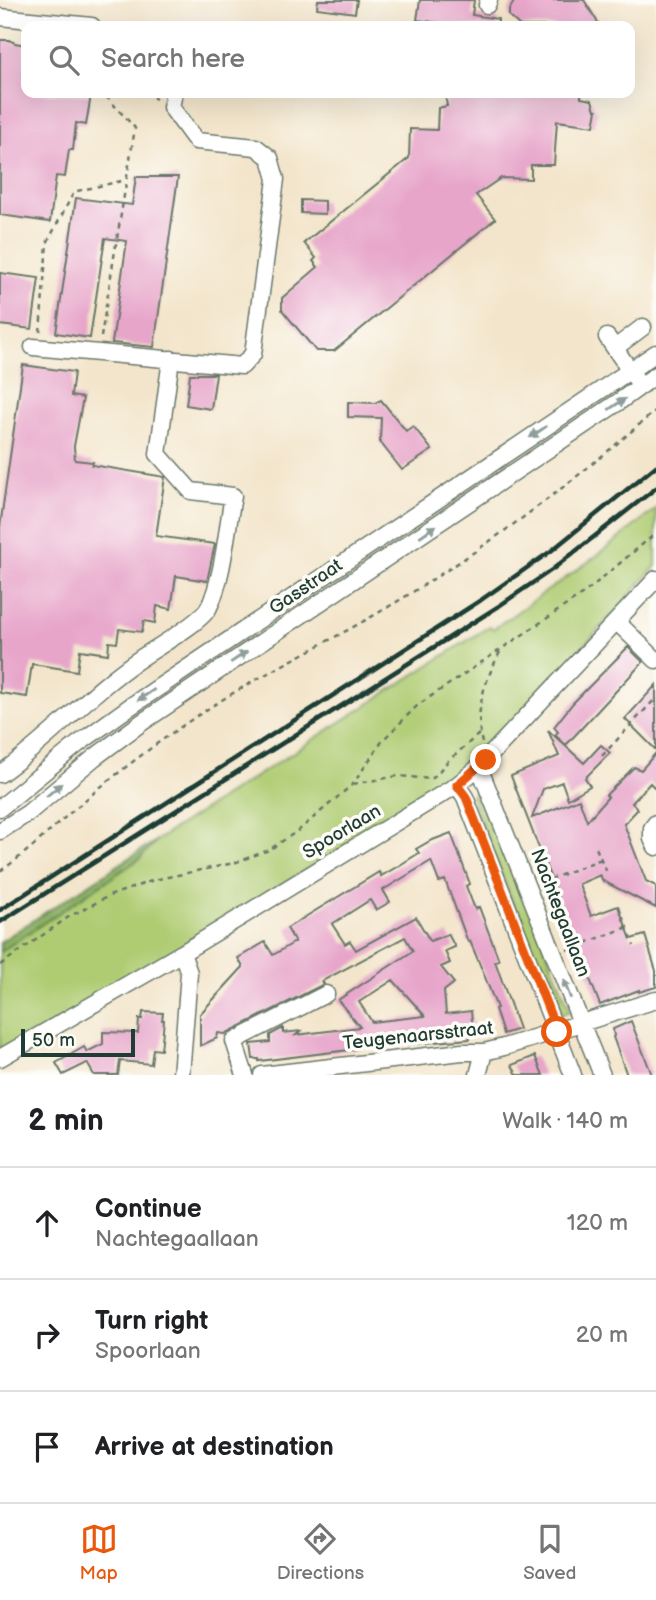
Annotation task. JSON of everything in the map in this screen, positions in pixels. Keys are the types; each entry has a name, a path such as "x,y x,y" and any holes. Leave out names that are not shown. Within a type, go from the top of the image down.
{"street":[{"path":"0,17 41,21"},
{"path":"36,347 242,366 253,354 276,179 270,158 256,147 196,141 172,107 173,98"},
{"path":"642,386 611,342 640,323 656,343"},
{"name":"Gasstraat","path":"0,808 120,713 656,353"},
{"path":"0,774 22,759 117,674 188,626 208,609 216,589 233,496 191,491 158,454 171,359"},
{"name":"Gasstraat","path":"0,831 28,813 141,723 656,375"},
{"name":"Spoorlaan","path":"0,1058 182,953 457,785 483,763 656,579"},
{"path":"617,621 656,660"},
{"name":"Nachtegaallaan","path":"483,763 528,889 602,1075"},
{"path":"457,785 466,797 573,1075"},
{"path":"656,823 652,828 652,839 656,847"},
{"path":"181,1075 189,973 182,953"},
{"path":"244,1075 234,1041 326,994"},
{"name":"Teugenaarsstraat","path":"262,1075 449,1053 484,1052 656,1000"},
{"path":"478,1075 484,1052"}],"path":[{"path":"98,352 135,128 108,98"},
{"path":"36,347 47,243 73,194 126,180"},
{"path":"0,871 25,853 109,780 184,725 281,666 381,611 472,554 568,484 656,410"},
{"path":"0,965 70,916 109,896 154,880 234,863 269,850 299,830 353,784 383,740 418,705 583,594 656,533"},
{"path":"483,763 479,708 486,678 502,650"},
{"path":"602,757 656,698"},
{"path":"353,784 398,776 432,779 480,733"},
{"path":"596,848 608,875"},
{"path":"528,889 601,859"},
{"path":"619,907 634,946"},
{"path":"554,955 628,927"}],"green space":[{"path":"656,509 656,566 473,768 0,1057 0,952 139,859 157,840 490,626 493,629 598,555"},
{"path":"484,788 570,1011 557,1016 471,796"},
{"path":"157,840 139,859 0,952 0,942"}],"building":[{"path":"318,0 357,0 355,13 317,8"},
{"path":"420,0 474,0 472,15 498,21 425,21 417,20"},
{"path":"515,0 584,0 597,21 514,21 509,16 509,10"},
{"path":"0,40 9,40 21,44 21,98 90,98 86,125 76,123 73,150 69,150 65,177 56,176 50,222 0,215"},
{"path":"446,98 581,98 592,100 597,110 594,126 557,121 554,165 531,165 531,179 501,178 476,195 495,219 334,351 316,351 282,310 282,298 318,267 313,261 316,258 304,243 409,158 410,129 437,130 438,108 447,106"},
{"path":"136,177 178,177 154,347 112,343 127,241 105,238 90,338 56,333 76,198 132,205"},
{"path":"301,200 325,201 325,214 301,213"},
{"path":"0,273 39,278 32,329 0,325"},
{"path":"23,365 74,372 71,396 83,398 74,446 75,460 165,477 156,536 215,544 207,581 176,576 171,609 157,606 155,623 144,621 142,632 119,629 117,643 109,642 108,654 80,650 77,671 32,664 27,697 0,693 0,527"},
{"path":"190,374 216,374 211,409 186,405"},
{"path":"381,400 406,431 413,426 432,450 402,470 380,442 381,418 348,417 348,402 375,403"},
{"path":"628,647 643,662 566,745 555,735 558,732 554,727 573,703"},
{"path":"656,685 656,750 625,719"},
{"path":"548,730 584,763 601,745 610,753 585,778 590,786 568,799 562,782 543,789 532,818 579,799 587,821 608,797 606,795 634,767 641,770 656,753 656,789 650,783 632,803 638,809 624,824 646,881 656,886 656,908 603,881 600,875 579,884 591,916 618,906 631,939 645,935 656,971 656,987 639,990 600,1005 511,776 559,756"},
{"path":"451,833 470,884 466,886 475,909 479,907 499,960 495,961 519,1029 503,1034 495,1009 497,1008 445,880 439,882 431,861 383,890 390,902 376,910 370,900 332,924 345,944 350,941 356,950 416,917 430,941 448,934 455,947 445,951 450,963 441,967 454,983 444,991 446,1014 471,1011 473,1030 469,1030 470,1039 387,1046 386,1039 357,1043 357,1049 259,1061 253,1059 251,1044 270,1042 270,1035 283,1028 283,1033 301,1031 296,1035 360,1027 338,1000 413,951 405,937 322,981 324,984 225,1034 218,1033 217,1038 200,1046 200,1014 243,967 238,958 265,942 273,955 295,942 287,928 379,872 381,876 400,865 419,853 416,849","holes":["393,980 425,1016 372,1022 359,1002"]},
{"path":"143,1012 163,1013 161,1050 153,1049 151,1064 120,1061 118,1075 94,1075 87,1063 63,1075 56,1063 84,1047 87,1052 103,1044 103,1032 138,1033 139,1019 142,1019"},
{"path":"631,1021 652,1075 627,1075 613,1037 613,1029"},
{"path":"535,1056 543,1075 517,1075 512,1065"}],"railway":[{"path":"0,910 481,600 551,551 656,466"},
{"path":"0,922 499,606 553,569 656,488"}],"route":[{"path":"486,760 457,785 466,797 557,1032"}]}
